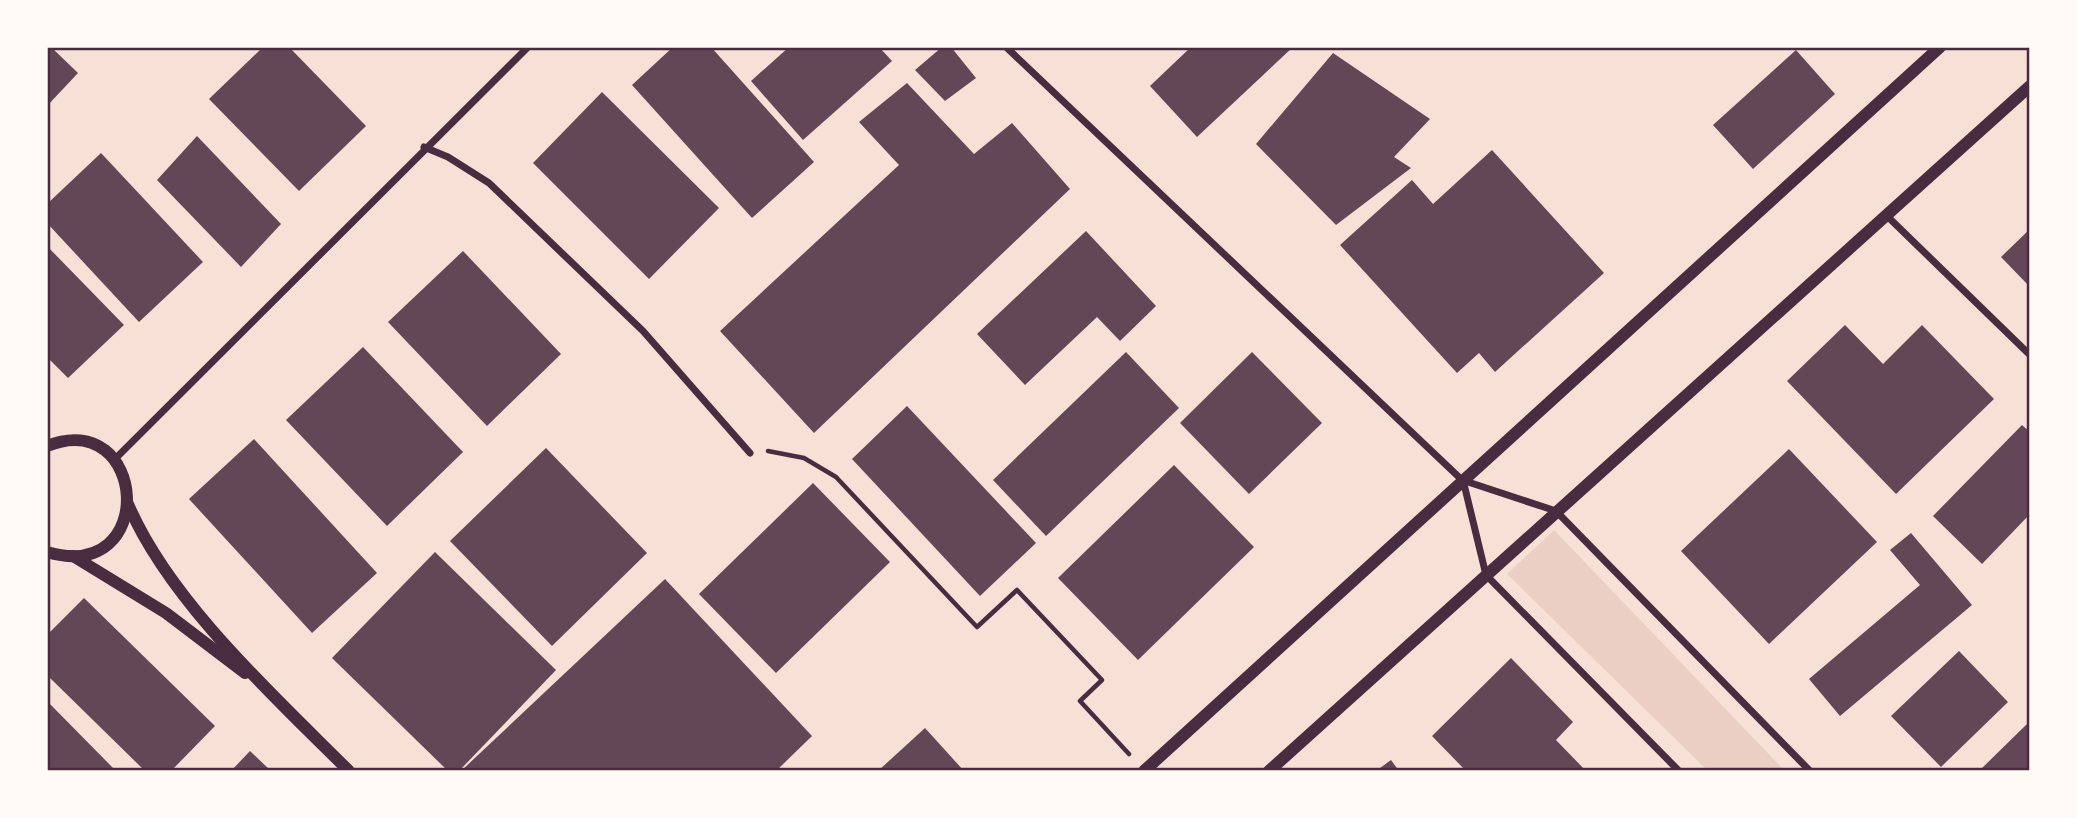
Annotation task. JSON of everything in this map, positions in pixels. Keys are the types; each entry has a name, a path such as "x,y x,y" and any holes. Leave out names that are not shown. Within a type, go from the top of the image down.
{"street":[{"path":"114,460 424,147 528,47"},
{"path":"1006,47 1462,480 1556,511 1810,771"},
{"path":"1144,771 1940,47"},
{"path":"1269,771 2030,86"},
{"path":"424,147 448,156 489,183 643,331 750,453"},
{"path":"1887,216 2030,355"},
{"path":"47,446 60,441 79,441 98,447 114,460 128,488 125,520 115,537 100,548 73,556"},
{"path":"1462,480 1486,575 1679,771"},
{"path":"128,504 154,556 267,690 349,771"},
{"path":"47,552 73,556 166,613 267,690"}],"path":[{"path":"750,453 768,451 804,457 836,477 977,628 1017,590 1101,680 1080,701 1144,771"}],"shaded area":[{"path":"1554,530 1785,771 1708,771 1507,574"}],"building":[{"path":"47,47 51,47 78,73 47,106"},
{"path":"263,47 289,47 366,126 299,191 209,99"},
{"path":"673,47 711,47 814,162 752,218 632,85"},
{"path":"789,47 879,47 892,61 803,140 751,81"},
{"path":"942,47 951,47 976,78 945,101 915,70"},
{"path":"1191,47 1293,47 1197,137 1150,86"},
{"path":"1796,50 1835,94 1753,169 1713,125"},
{"path":"1333,53 1430,119 1394,157 1411,168 1336,225 1256,144"},
{"path":"907,83 974,154 1012,123 1070,189 814,433 720,331 899,165 859,122"},
{"path":"602,92 719,208 649,279 533,163"},
{"path":"197,136 281,224 241,267 157,180"},
{"path":"1492,150 1604,273 1495,372 1479,353 1457,373 1340,245 1412,180 1433,204"},
{"path":"101,153 203,262 139,322 47,223 47,204"},
{"path":"2030,229 2030,287 2001,257"},
{"path":"1086,231 1156,306 1120,341 1097,317 1025,385 977,334"},
{"path":"47,246 124,325 68,378 47,357"},
{"path":"463,251 561,354 487,426 388,322"},
{"path":"1845,325 1883,364 1922,325 1994,399 1896,494 1787,381"},
{"path":"363,347 463,452 387,526 286,420"},
{"path":"1126,352 1179,408 1046,536 993,480"},
{"path":"1252,352 1322,423 1249,494 1180,423"},
{"path":"907,406 1036,543 980,596 852,459"},
{"path":"2022,425 2030,432 2030,514 1982,564 1933,516"},
{"path":"254,439 377,573 312,633 189,499"},
{"path":"546,448 647,553 552,646 450,541"},
{"path":"1789,449 1877,542 1769,644 1681,551"},
{"path":"1174,465 1254,547 1138,660 1058,578"},
{"path":"813,483 890,562 776,673 699,594"},
{"path":"1911,533 1972,605 1840,716 1809,679 1920,585 1890,550"},
{"path":"435,552 556,670 459,771 448,771 332,658"},
{"path":"665,579 812,736 776,771 461,771"},
{"path":"84,598 215,726 171,771 145,771 47,675 47,635"},
{"path":"1959,651 2008,702 1941,767 1891,716"},
{"path":"1511,658 1573,722 1556,740 1586,771 1466,771 1432,736"},
{"path":"47,701 116,771 47,771"},
{"path":"2028,723 2030,771 1979,771"},
{"path":"925,728 964,771 878,771"},
{"path":"250,751 271,771 231,771"},
{"path":"1391,760 1399,771 1376,771"}]}
